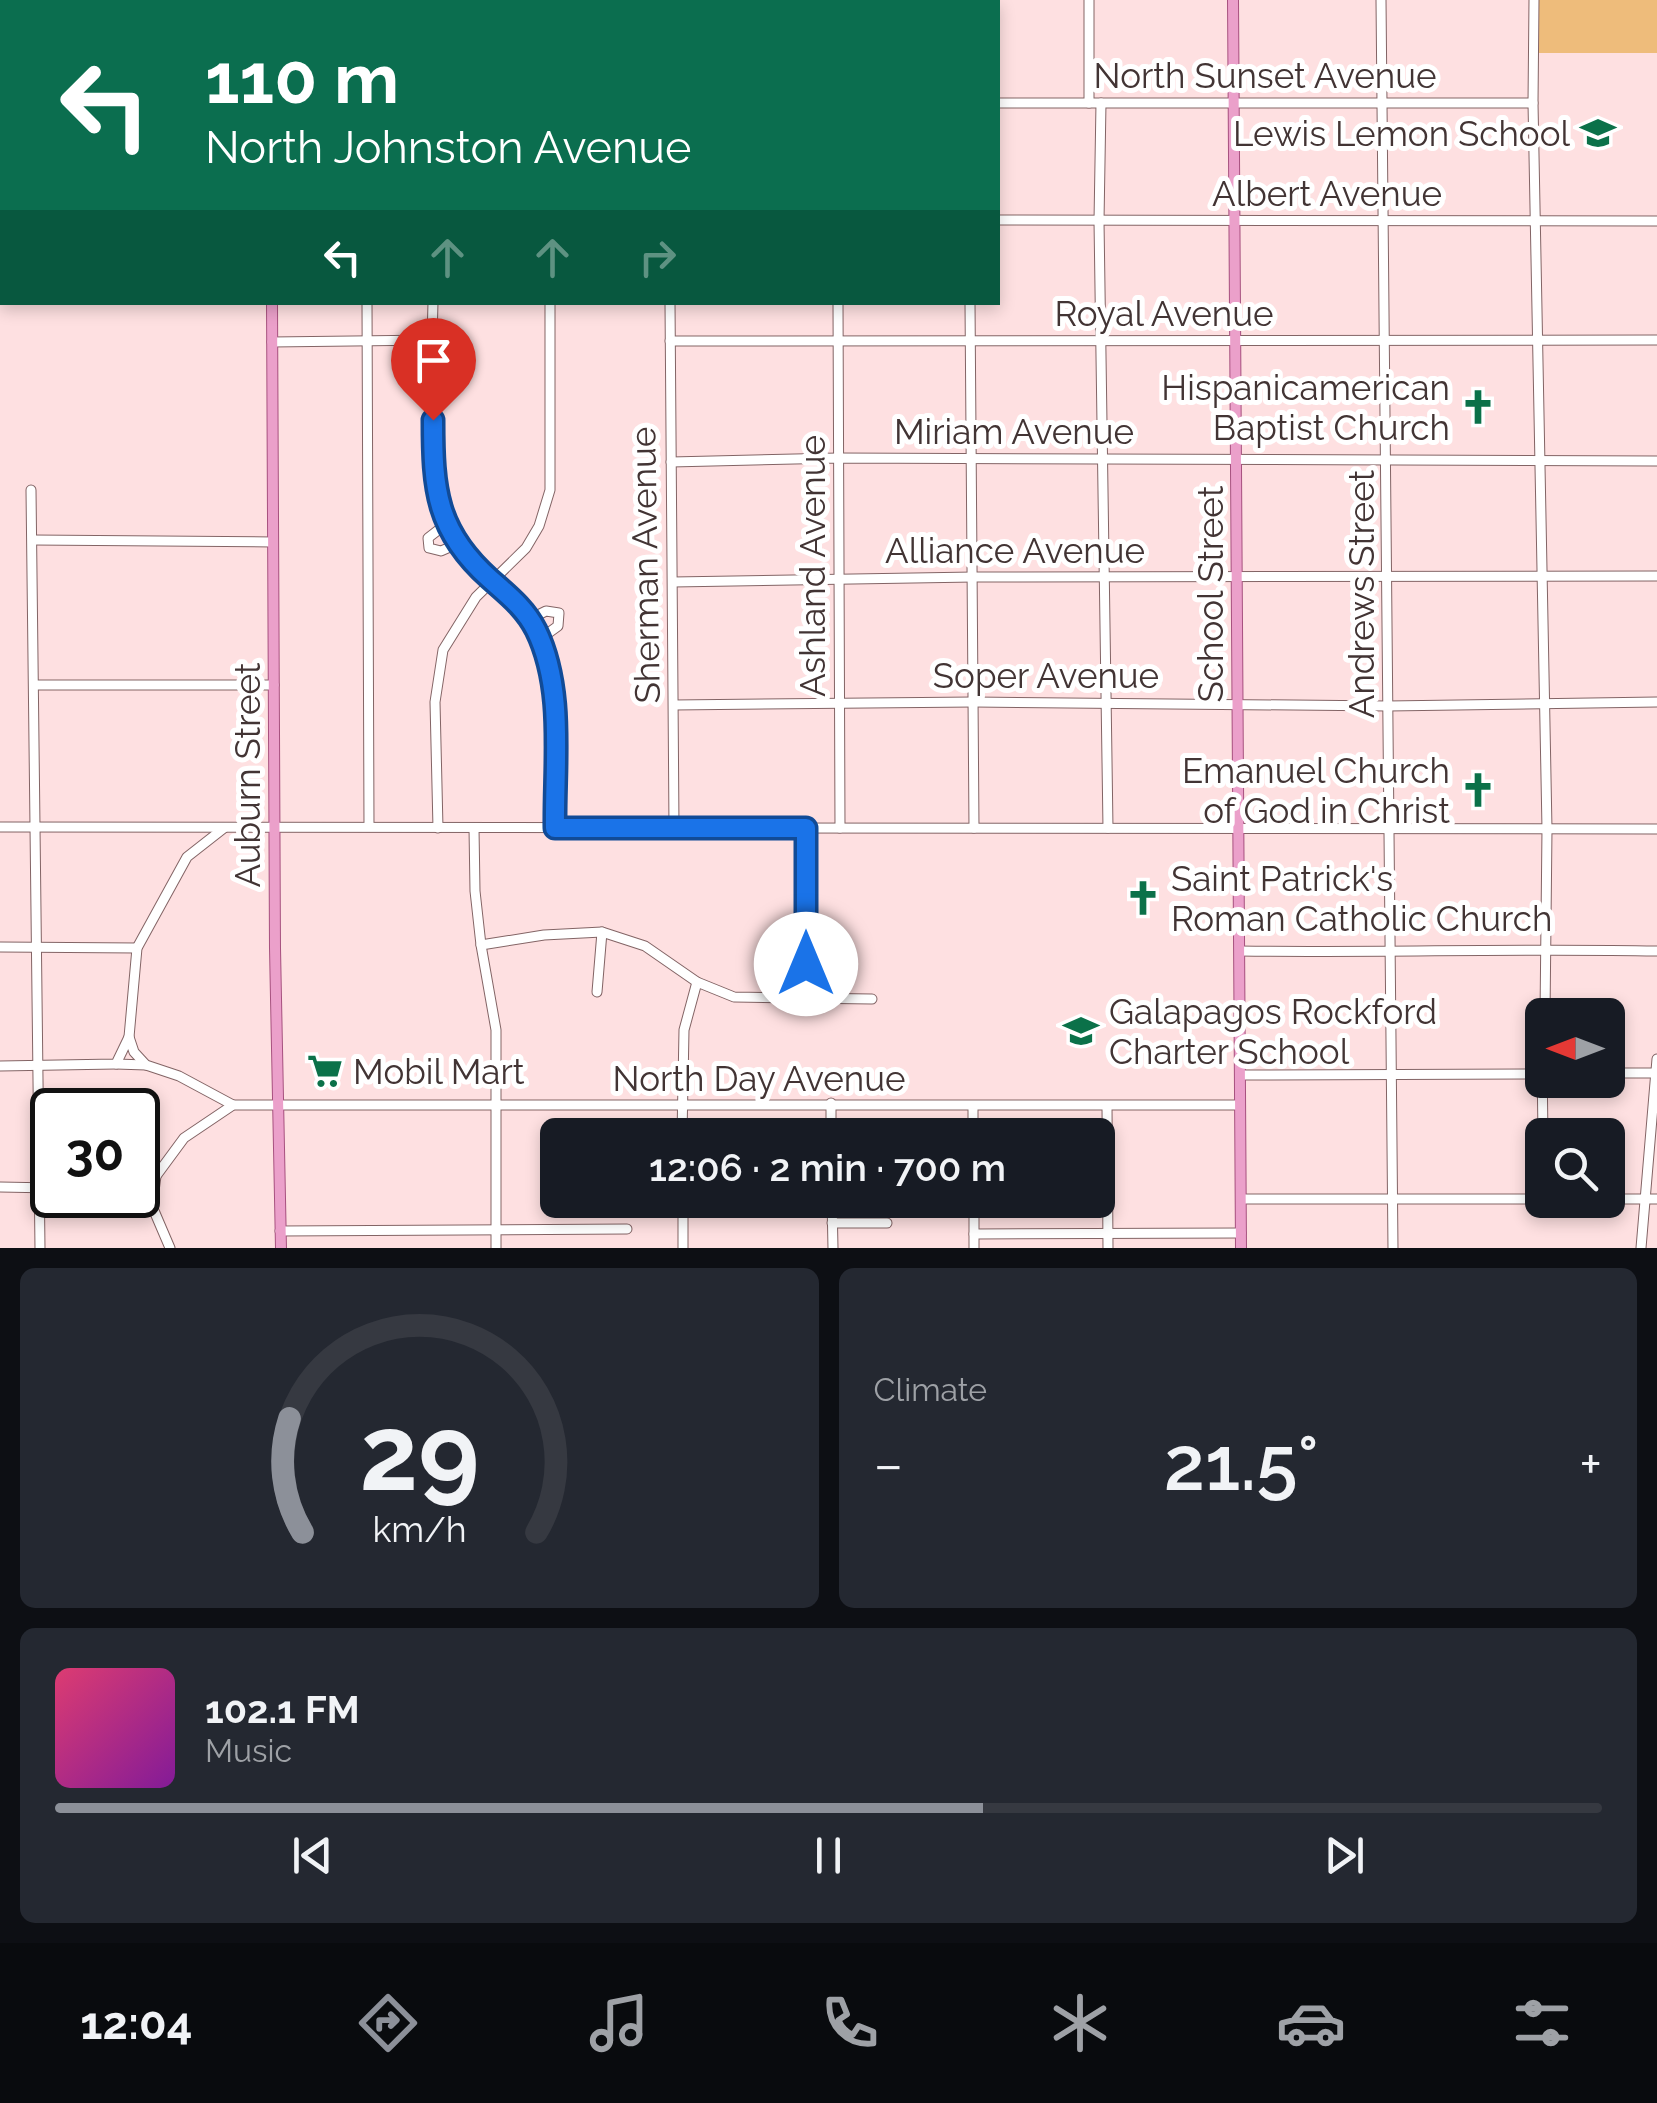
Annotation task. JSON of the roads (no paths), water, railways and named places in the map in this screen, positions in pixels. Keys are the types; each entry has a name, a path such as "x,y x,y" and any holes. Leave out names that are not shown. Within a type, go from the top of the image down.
{"main road":[{"name":"School Street","path":"1233,0 1241,1248"},
{"name":"Auburn Street","path":"272,305 280,1248"}],"street":[{"path":"1088,0 1089,103"},
{"name":"Andrews Street","path":"1381,0 1393,1248"},
{"path":"1534,0 1547,829 1546,998"},
{"name":"North Sunset Avenue","path":"1000,103 1534,103"},
{"path":"1101,103 1108,828"},
{"name":"Albert Avenue","path":"1000,220 1657,221"},
{"path":"367,305 369,826"},
{"path":"433,305 434,478 446,524 456,544 517,602 540,640 554,690 555,828"},
{"path":"438,828 435,702 439,664 457,622 491,580 526,548 550,490 550,305"},
{"name":"Sherman Avenue","path":"670,305 674,827"},
{"name":"Ashland Avenue","path":"838,305 840,828"},
{"path":"970,305 974,828"},
{"path":"272,342 432,340"},
{"name":"Royal Avenue","path":"670,341 1657,340"},
{"name":"Miriam Avenue","path":"671,462 838,458 1657,461"},
{"path":"31,490 39,1088"},
{"path":"446,524 428,538 430,548 440,552 456,544"},
{"path":"33,540 272,542"},
{"name":"Alliance Avenue","path":"673,582 1105,576 1657,576"},
{"path":"530,620 546,611 559,613 558,626 540,640"},
{"path":"34,685 274,685"},
{"name":"Soper Avenue","path":"674,705 1106,702 1388,706 1657,702"},
{"path":"0,827 1657,829"},
{"path":"116,1064 129,1038 137,948 187,856 224,828"},
{"path":"474,828 475,891 496,1030 496,1248"},
{"path":"806,828 806,998"},
{"path":"481,945 544,935 602,932 645,946 697,982 734,996 872,999"},
{"path":"597,992 602,932"},
{"path":"0,947 137,948"},
{"path":"1240,951 1657,951"},
{"path":"682,1118 684,1030 697,982"},
{"path":"129,1038 146,1066"},
{"path":"1641,1248 1651,1199 1657,1059"},
{"path":"0,1066 146,1066 179,1076 233,1105 184,1138 160,1171"},
{"path":"1625,1073 1657,1073"},
{"path":"1240,1075 1525,1074"},
{"path":"831,1104 831,1118"},
{"name":"North Day Avenue","path":"233,1105 1240,1105"},
{"path":"973,1106 973,1118"},
{"path":"1107,1106 1108,1248"},
{"path":"0,1187 30,1188"},
{"path":"1241,1199 1525,1199"},
{"path":"1625,1199 1651,1199"},
{"path":"40,1218 40,1248"},
{"path":"157,1218 170,1248"},
{"path":"682,1218 683,1248"},
{"path":"832,1218 832,1248"},
{"path":"974,1218 974,1248"},
{"path":"832,1223 886,1223"},
{"path":"280,1231 627,1229"},
{"path":"974,1234 1241,1233"}],"place":[{"name":"Lewis Lemon School","path":"1598,133"},
{"name":"Hispanicamerican Baptist Church","path":"1478,407"},
{"name":"Emanuel Church of God in Christ","path":"1478,790"},
{"name":"Saint Patrick's Roman Catholic Church","path":"1143,898"},
{"name":"Galapagos Rockford Charter School","path":"1081,1031"},
{"name":"Mobil Mart","path":"325,1071"}]}
